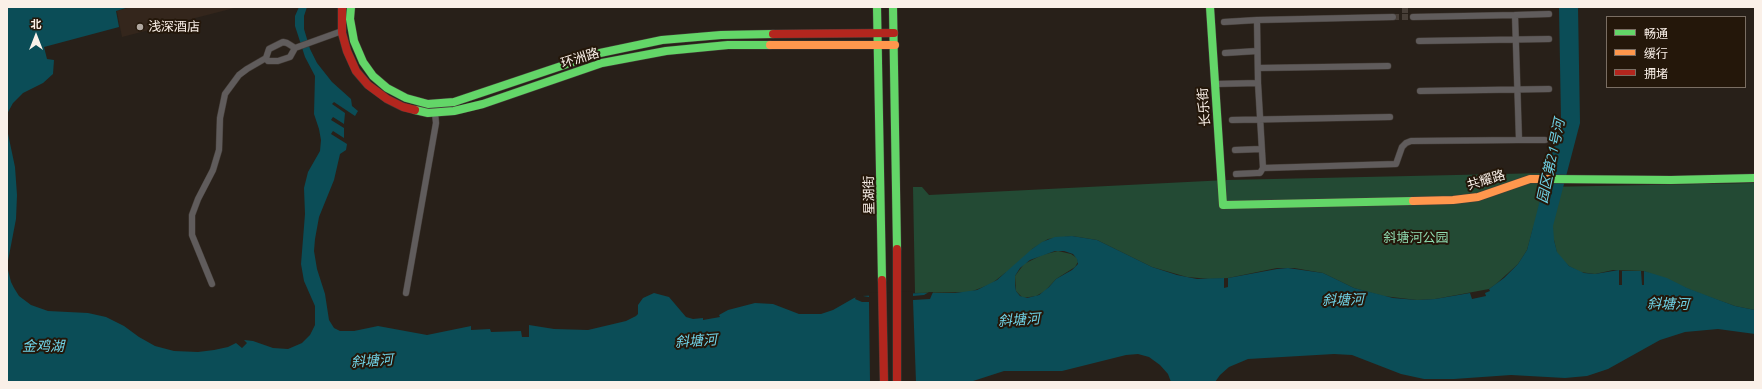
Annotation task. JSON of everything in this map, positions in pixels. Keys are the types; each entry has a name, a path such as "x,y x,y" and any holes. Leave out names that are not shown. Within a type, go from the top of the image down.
{"street":[{"name":"环洲路","path":"342,7 342,31 347,51 356,71 368,85 386,99 403,107 435,113 454,111 483,104 602,63 666,51 728,45 895,45"},
{"name":"环洲路","path":"351,7 350,19 354,41 363,62 373,76 386,88 406,98 428,104 454,102 600,53 662,40 721,35 894,33"},
{"name":"星湖街","path":"877,7 884,382"},
{"path":"893,7 897,196 897,382"},
{"name":"长乐街","path":"1210,7 1223,205"},
{"path":"1413,17 1549,14"},
{"path":"1515,15 1519,140"},
{"path":"1224,22 1393,17"},
{"path":"1236,174 1257,174 1260,173 1263,168 1258,83 1257,20"},
{"path":"266,58 268,61 278,61 290,56 296,47 342,31"},
{"path":"1419,41 1549,39"},
{"path":"212,284 194,240 191,224 192,215 198,199 213,170 220,150 220,118 225,94 239,76 247,69 266,58 269,49 279,44 287,43 296,47"},
{"path":"1225,53 1257,51"},
{"path":"1258,68 1388,66"},
{"path":"1215,84 1258,83"},
{"path":"1420,91 1549,89"},
{"path":"406,293 436,123 435,113"},
{"path":"1232,120 1390,117"},
{"path":"1263,168 1396,164 1402,147 1406,142 1411,141 1546,140"},
{"path":"1235,150 1261,149"},
{"name":"共耀路","path":"1223,205 1453,200 1478,197 1530,179 1671,180 1755,178"}],"shaded area":[{"name":"浅深酒店","path":"131,7 238,7 122,37 117,11"}],"green space":[{"name":"斜塘河公园","path":"1547,173 1544,187 1755,183 1755,310 1735,306 1644,271 1613,270 1595,274 1580,272 1569,266 1561,258 1557,253 1554,240 1533,228 1527,250 1518,264 1496,284 1489,289 1435,299 1417,300 1383,296 1354,288 1323,273 1294,268 1277,268 1228,278 1210,279 1187,277 1152,267 1097,240 1072,236 1048,239 1032,249 1026,263 1042,255 1058,251 1071,254 1077,258 1078,262 1075,267 1056,279 1045,291 1036,296 1023,298 1016,291 1015,276 1024,264 1005,273 991,284 970,292 915,293 913,187 922,187 929,195 1227,180"}],"water":[{"path":"7,7 129,7 116,11 119,27 44,47 47,59 54,60 53,74 43,83 23,93 13,103 7,114"},
{"path":"299,7 307,7 304,16 304,29 310,49 317,63 332,82 351,99 352,106 358,111 355,116 334,102 332,104 345,113 344,124 333,117 331,120 344,128 344,138 333,131 331,134 347,144 346,150 340,154 334,180 319,217 314,251 317,269 325,294 329,320 334,328 340,331 354,331 378,326 427,335 471,326 471,330 490,329 491,332 521,331 522,337 529,337 529,325 554,329 588,330 626,321 636,316 638,314 638,305 643,298 654,293 669,297 686,317 693,319 703,318 703,320 720,317 719,315 728,310 755,303 773,304 799,314 821,314 833,310 854,298 862,296 955,293 977,290 997,280 1042,242 1055,237 1072,236 1097,240 1152,267 1177,275 1197,279 1224,278 1224,288 1228,287 1228,278 1288,268 1323,273 1354,288 1393,298 1417,300 1435,299 1470,293 1472,299 1486,296 1485,293 1490,291 1489,289 1504,278 1518,264 1527,250 1561,120 1559,7 1578,7 1580,123 1553,226 1557,252 1569,266 1584,273 1595,274 1619,270 1619,285 1622,285 1622,271 1641,271 1642,285 1644,285 1644,271 1667,278 1687,288 1735,306 1755,310 1755,334 1718,329 1685,332 1660,340 1608,369 1587,376 1565,378 1511,375 1454,379 1424,379 1401,374 1352,355 1334,354 1248,359 1229,367 1215,382 1171,382 1168,374 1160,365 1149,357 1138,354 1126,355 1062,371 1004,371 970,382 7,382 7,266 14,288 19,296 31,305 48,311 88,313 106,317 124,326 155,346 174,351 198,352 214,350 228,347 236,343 242,348 247,343 244,340 253,341 273,348 288,349 302,343 310,335 315,325 315,306 304,281 301,264 305,214 304,188 308,172 320,151 321,140 314,114 315,76 305,57 295,26 295,16","holes":["1055,251 1064,251 1073,254 1077,259 1078,264 1072,270 1056,279 1039,295 1027,298 1020,296 1016,291 1015,285 1015,276 1020,268 1030,260"]},
{"path":"7,129 15,167 17,195 16,219 7,266"}],"pier":[{"path":"913,291 913,296 933,292 930,299 913,300 916,382 870,382 869,302 862,302 855,299 857,295 869,297 869,293"}],"tunnel":[{"path":"1405,7 1405,17"},
{"path":"1393,17 1413,17"}],"traffic: fast":[{"path":"351,7 350,19 354,41 363,62 373,76 387,88 406,98 428,104 454,102 600,53 662,40 721,35 773,34"},
{"path":"877,7 882,280"},
{"path":"893,7 897,249"},
{"path":"1210,7 1223,205 1413,201"},
{"path":"415,110 428,113 454,111 483,104 602,63 666,51 728,45 770,45"},
{"path":"1550,179 1671,180 1755,178"}],"traffic: slow":[{"path":"770,45 895,45"},
{"path":"1413,201 1453,200 1478,197 1530,179 1550,179"}],"traffic: jam":[{"path":"342,7 342,33 347,51 356,71 368,85 387,99 403,107 415,110"},
{"path":"773,34 894,33"},
{"path":"897,249 897,382"},
{"path":"882,280 884,382"}],"place":[{"name":"浅深酒店","path":"140,27"}],"water label":[{"name":"园区第21号河","path":"1551,161"},
{"name":"斜塘河","path":"1343,300"},
{"name":"斜塘河","path":"1668,304"},
{"name":"斜塘河","path":"1019,320"},
{"name":"斜塘河","path":"696,341"},
{"name":"金鸡湖","path":"43,346"},
{"name":"斜塘河","path":"372,361"}]}
